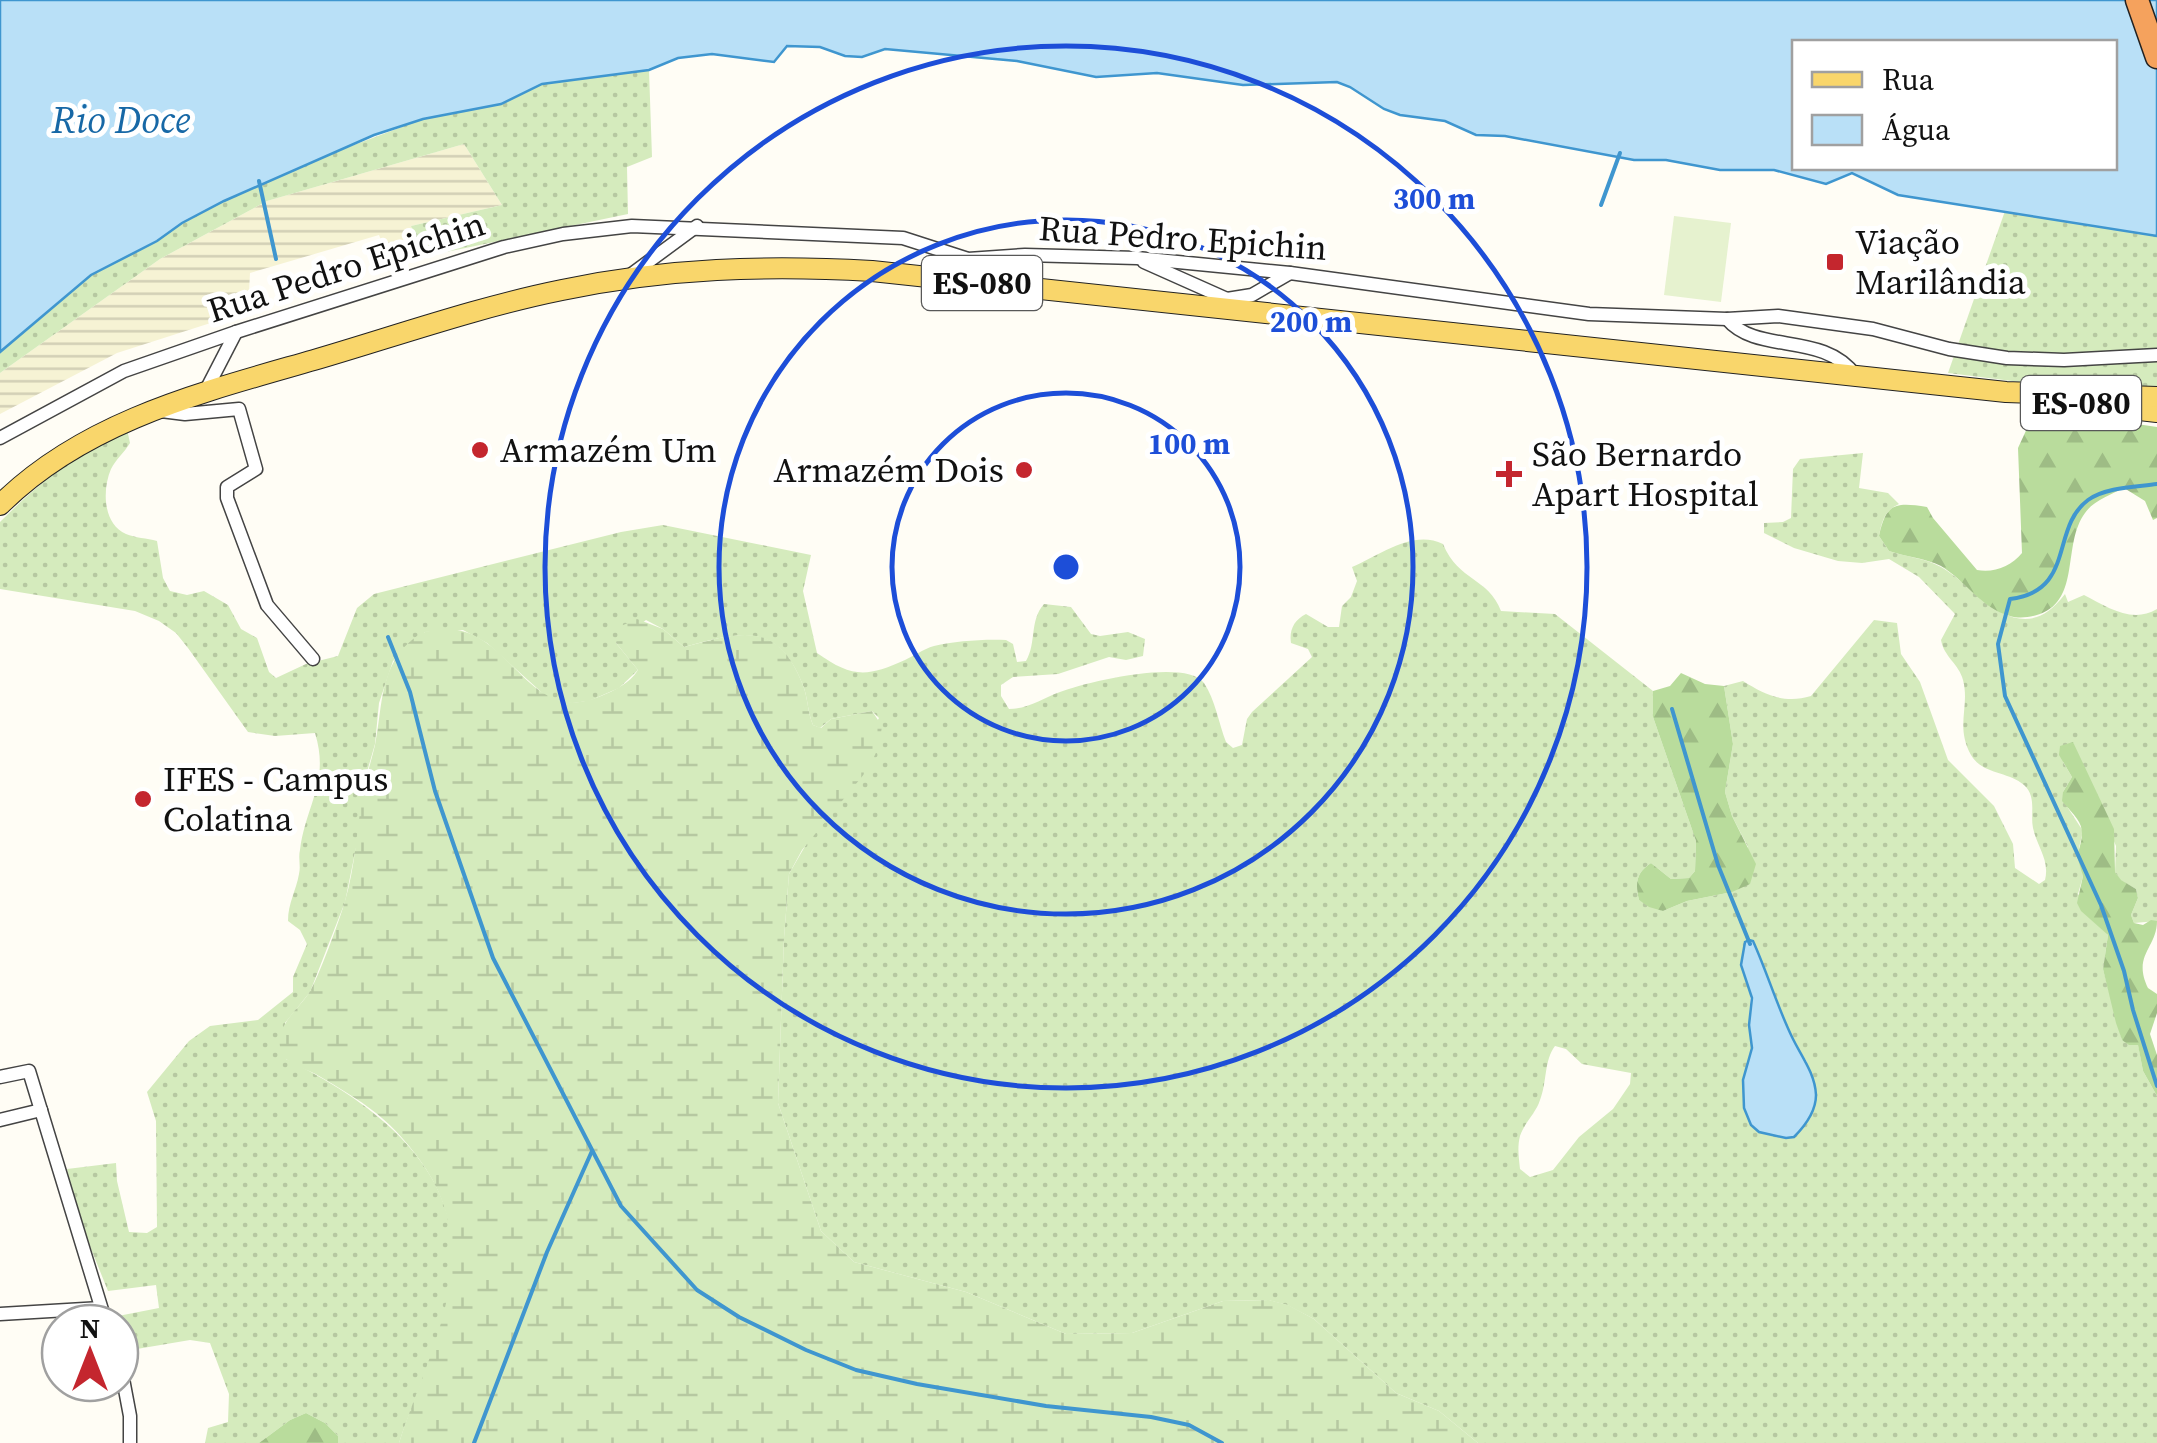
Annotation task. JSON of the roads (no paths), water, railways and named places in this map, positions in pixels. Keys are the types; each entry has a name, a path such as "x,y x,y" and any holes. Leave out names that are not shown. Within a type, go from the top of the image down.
{"highway":[{"path":"2137,0 2157,57"}],"main road":[{"name":"ES-080","path":"0,505 46,466 115,426 206,392 512,302 627,278 733,267 872,271 1227,305 2157,412"},
{"name":"ES-080","path":"2006,392 2157,397"}],"street":[{"name":"Rua Pedro Epichin","path":"0,438 124,371 236,332 504,247 563,234 632,226 904,238 968,260 1024,255 1138,258 1290,273 1589,314 1727,319 1778,316 1873,328 2007,358 2064,360 2157,354"},
{"path":"627,278 697,226"},
{"path":"1138,258 1227,305 1290,273"},
{"path":"1727,319 1747,333 1828,352 1846,362 1855,375"},
{"path":"206,392 236,332"},
{"path":"154,410 185,414 239,409 256,470 228,488 227,498 267,606 313,659"},
{"path":"0,1077 30,1072 99,1303"},
{"path":"0,1120 41,1110"},
{"path":"0,1314 40,1312"},
{"path":"128,1403 130,1443"}],"water":[{"name":"Rio Doce","path":"0,0 2157,0 2157,236 1898,195 1852,173 1826,184 1774,170 1720,170 1666,160 1634,160 1505,136 1476,135 1445,121 1384,109 1337,82 1243,85 1157,73 1096,77 1017,61 885,49 862,57 845,56 820,47 787,46 774,62 712,54 678,58 649,70 542,84 501,104 423,119 374,135 224,201 91,275 0,352"},
{"path":"1753,941 1815,1087 1812,1112 1794,1137 1759,1132 1751,1125 1744,1108 1743,1080 1752,1048 1752,998 1741,965 1745,942"}],"waterway":[{"path":"1601,205 1620,153"},
{"path":"259,181 276,259"},
{"path":"2157,484 2112,490 2088,500 2076,512 2054,572 2045,584 2031,594 2010,599 1998,644 2005,696 2101,905 2157,1086"},
{"path":"388,637 410,692 435,791 493,958 621,1206 697,1290 739,1317 856,1370 1046,1406 1151,1417 1189,1425 1222,1443"},
{"path":"1672,709 1718,865 1750,944"},
{"path":"474,1443 547,1252 592,1151"}],"place":[{"name":"Viação Marilândia","path":"1835,262"},
{"name":"Armazém Um","path":"480,450"},
{"name":"Armazém Dois","path":"1024,470"},
{"name":"São Bernardo Apart Hospital","path":"1509,474"},
{"name":"IFES - Campus Colatina","path":"143,799"}]}
